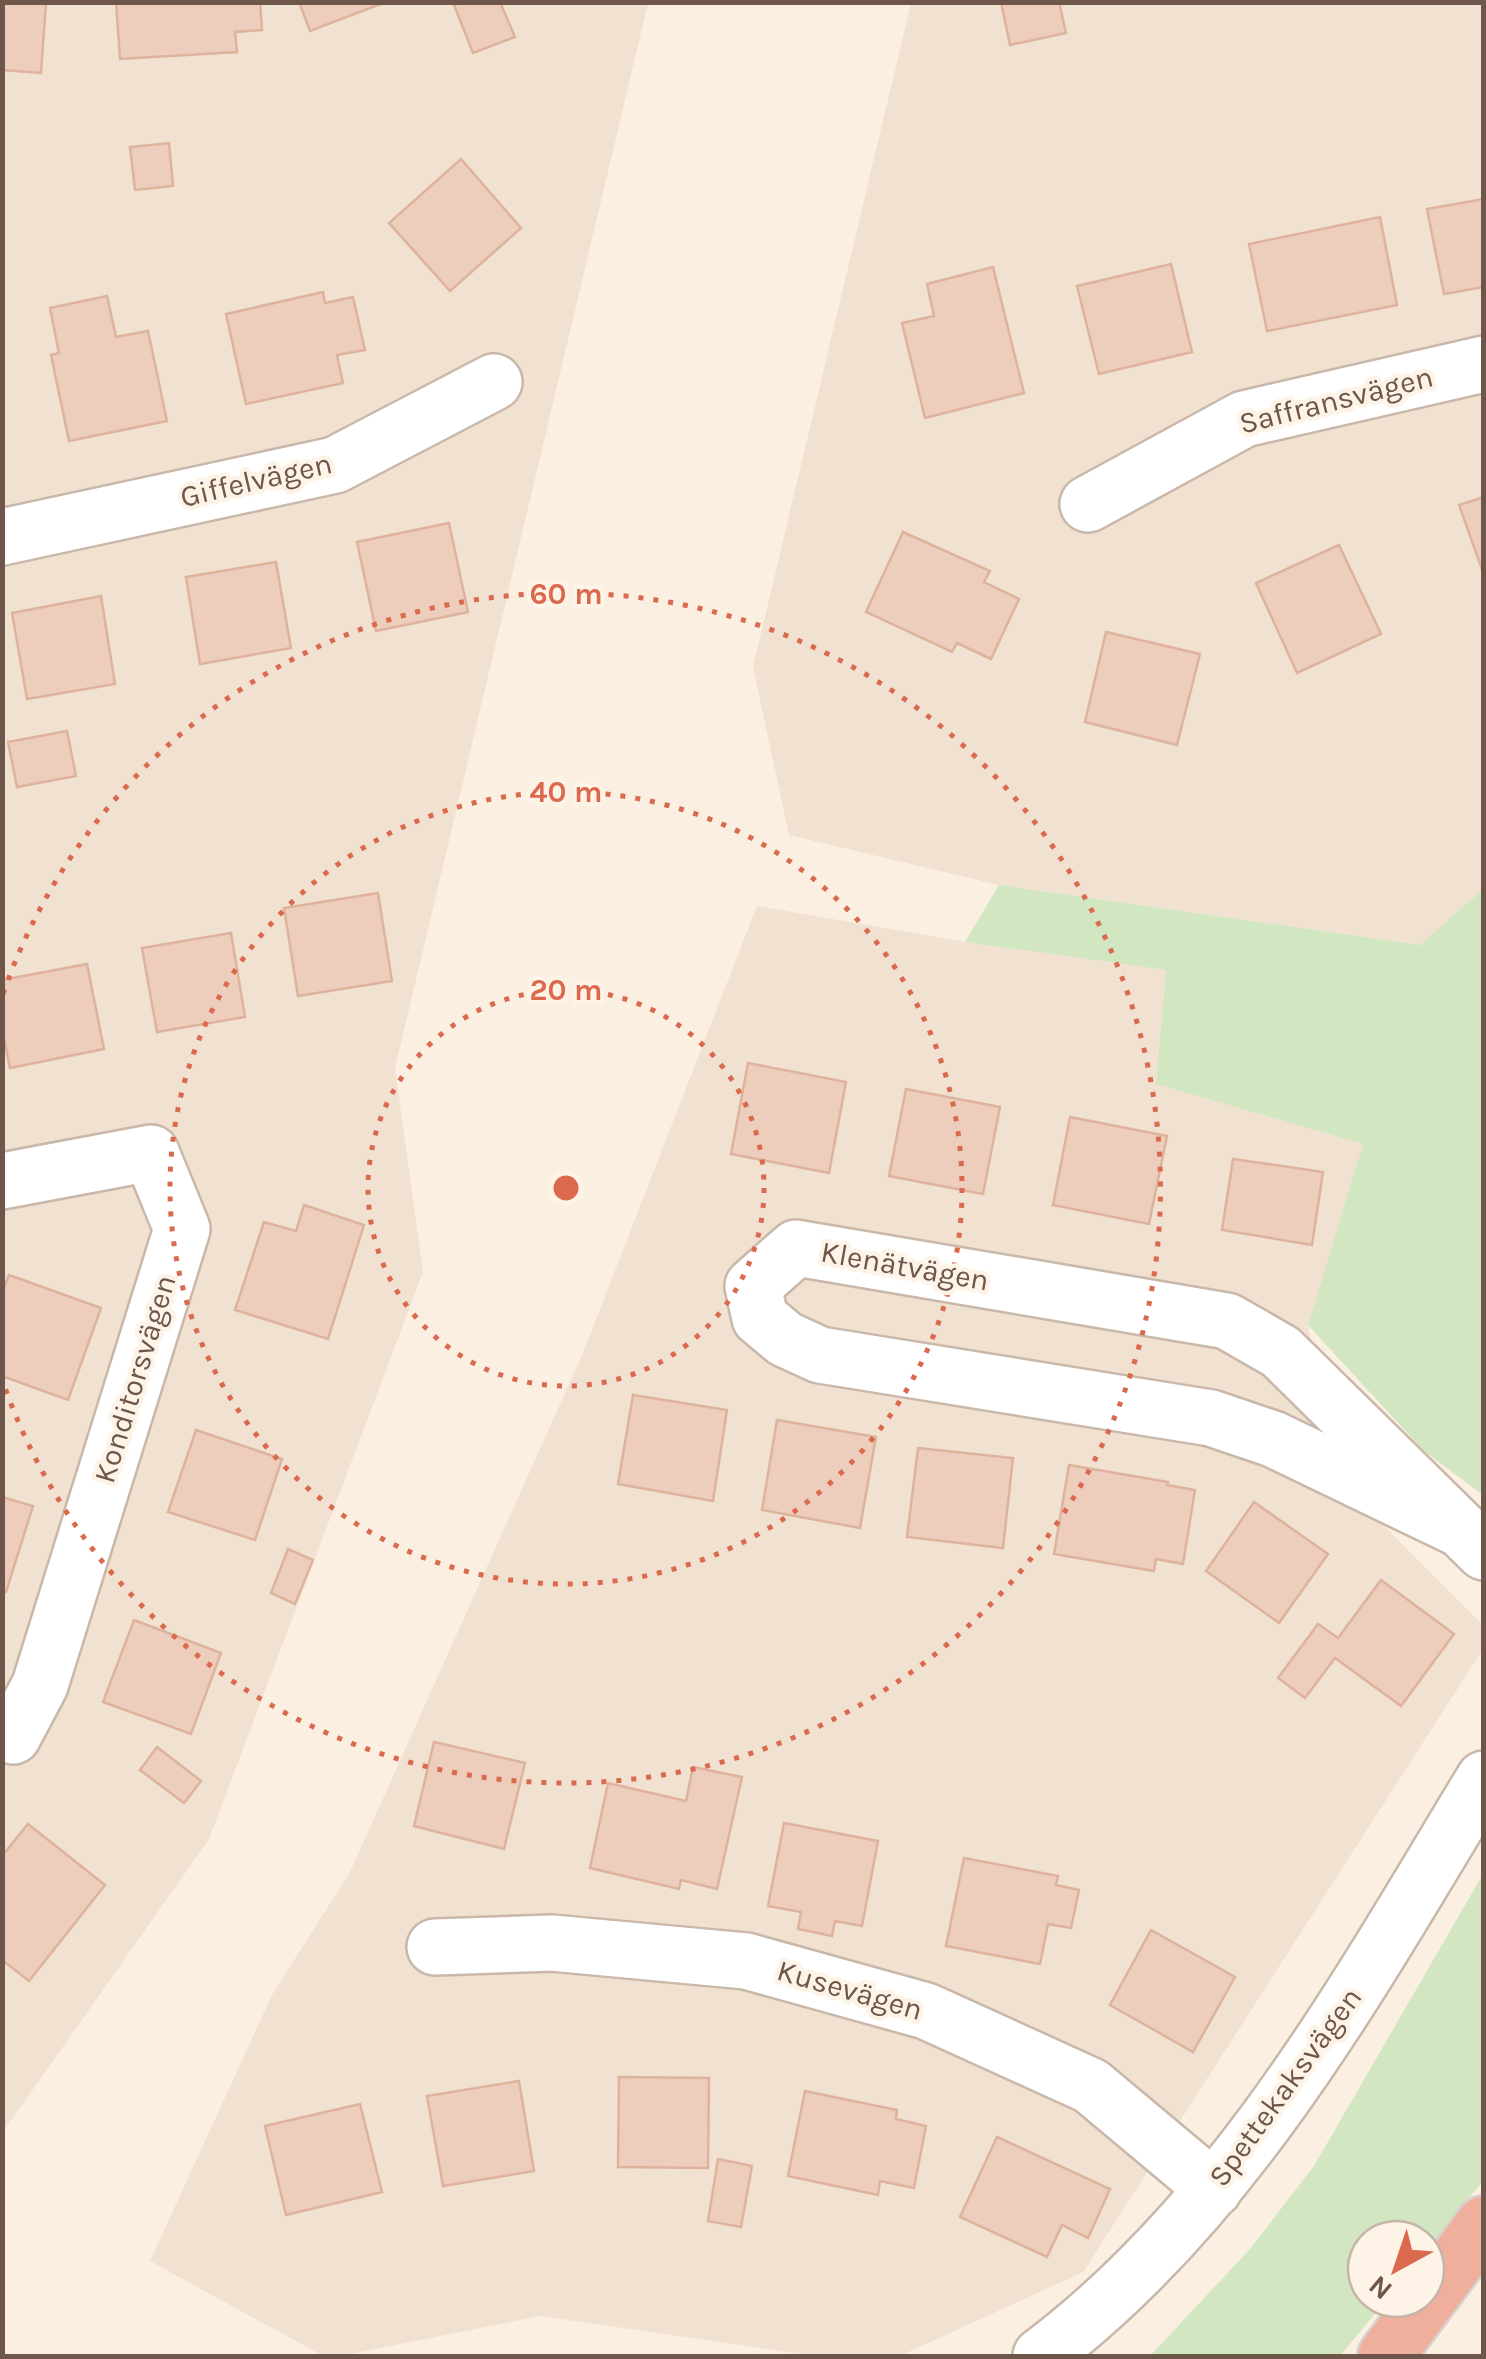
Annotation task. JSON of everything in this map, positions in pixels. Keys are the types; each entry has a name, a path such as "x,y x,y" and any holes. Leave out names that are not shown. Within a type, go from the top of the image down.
{"highway":[{"path":"1398,2341 1484,2224"}],"street":[{"name":"Saffransvägen","path":"1088,504 1244,418 1484,364"},
{"name":"Giffelvägen","path":"2,537 335,464 494,382"},
{"name":"Konditorsvägen","path":"2,1181 151,1153 182,1230 40,1685 13,1736 2,1730"},
{"name":"Klenätvägen","path":"796,1248 1227,1321 1281,1352 1471,1540 1273,1438 1211,1418 820,1356 784,1339 760,1318 753,1286 796,1248"},
{"name":"Spettekaksvägen","path":"1041,2356 1094,2316 1214,2189 1345,2009 1484,1779"},
{"name":"Kusevägen","path":"435,1947 552,1943 746,1961 926,2011 1091,2086 1214,2189"}],"shaded area":[{"path":"3,3 648,3 395,1068 423,1272 209,1839 3,2132"},
{"path":"911,3 1483,3 1483,889 1420,945 999,885 789,835 753,667"},
{"path":"757,906 965,942 1166,970 1156,1084 1363,1144 1308,1325 1341,1483 1483,1625 1483,1649 1083,2272 900,2356 815,2356 541,2316 340,2356 323,2356 150,2261 272,1995 350,1872 583,1353"}],"green space":[{"path":"999,885 1420,945 1483,889 1483,1495 1424,1451 1308,1325 1363,1144 1156,1084 1166,970 965,942"},
{"path":"1483,1874 1483,2181 1446,2226 1446,2219 1346,2219 1346,2319 1371,2319 1340,2356 1150,2356 1250,2249 1314,2166"}],"building":[{"path":"2,2 46,2 41,73 2,70"},
{"path":"116,2 260,2 262,30 235,32 237,52 120,59"},
{"path":"299,2 386,2 310,31"},
{"path":"500,2 515,37 473,53 454,5"},
{"path":"1001,2 1059,2 1066,33 1010,45"},
{"path":"169,143 173,186 135,190 130,147"},
{"path":"461,159 521,228 450,291 389,223"},
{"path":"1484,199 1484,287 1444,294 1427,209"},
{"path":"1380,217 1397,305 1267,331 1249,244"},
{"path":"1171,264 1192,352 1099,374 1077,286"},
{"path":"993,267 1024,393 925,418 902,323 934,316 927,284"},
{"path":"323,292 325,303 353,297 365,350 337,355 343,383 246,404 226,314"},
{"path":"107,296 116,337 148,331 167,421 69,441 51,355 59,353 50,308"},
{"path":"1484,497 1484,575 1459,505"},
{"path":"449,523 468,612 376,631 357,542"},
{"path":"903,532 990,571 984,582 1019,599 991,659 957,643 952,652 866,612"},
{"path":"1339,545 1381,634 1297,673 1256,583"},
{"path":"276,562 291,648 200,664 186,577"},
{"path":"101,596 115,684 27,699 12,613"},
{"path":"1106,632 1200,654 1177,745 1085,722"},
{"path":"67,731 76,776 17,787 8,742"},
{"path":"378,893 392,981 298,996 284,908"},
{"path":"231,933 245,1017 157,1032 142,948"},
{"path":"87,964 104,1049 10,1068 2,1029 2,980"},
{"path":"748,1063 846,1082 829,1173 731,1154"},
{"path":"906,1089 1000,1107 983,1194 889,1176"},
{"path":"1070,1117 1167,1136 1149,1224 1053,1205"},
{"path":"1233,1159 1323,1172 1312,1245 1222,1230"},
{"path":"304,1205 364,1225 328,1339 235,1310 264,1222 296,1231"},
{"path":"9,1275 101,1308 68,1400 2,1376 2,1293"},
{"path":"633,1395 727,1410 713,1501 618,1484"},
{"path":"777,1420 876,1437 860,1528 762,1510"},
{"path":"196,1430 282,1459 255,1540 168,1512"},
{"path":"918,1448 1013,1458 1003,1548 907,1537"},
{"path":"1069,1465 1195,1490 1183,1564 1156,1559 1154,1571 1054,1554"},
{"path":"2,1497 33,1506 6,1592 2,1591"},
{"path":"1254,1502 1328,1554 1279,1623 1206,1571"},
{"path":"288,1549 313,1560 295,1604 271,1593"},
{"path":"1381,1580 1454,1634 1401,1706 1335,1658 1305,1698 1278,1678 1318,1624 1338,1638"},
{"path":"134,1620 221,1653 191,1734 103,1702"},
{"path":"434,1742 525,1763 504,1849 414,1826"},
{"path":"157,1747 201,1781 184,1803 140,1770"},
{"path":"693,1767 742,1777 717,1889 681,1880 679,1889 590,1868 608,1783 686,1801"},
{"path":"784,1823 878,1841 862,1926 835,1921 832,1936 798,1929 801,1912 768,1906"},
{"path":"28,1824 105,1885 29,1981 2,1960 2,1856"},
{"path":"964,1858 1058,1876 1056,1885 1079,1890 1071,1928 1048,1924 1040,1964 946,1946"},
{"path":"1151,1930 1235,1977 1193,2052 1110,2005"},
{"path":"619,2077 709,2078 708,2168 618,2167"},
{"path":"519,2081 534,2171 443,2186 427,2096"},
{"path":"805,2091 897,2110 896,2119 926,2126 914,2188 880,2181 878,2195 788,2176"},
{"path":"360,2104 382,2192 286,2215 265,2126"},
{"path":"997,2137 1110,2189 1088,2238 1062,2225 1047,2257 960,2217"},
{"path":"718,2159 752,2166 741,2227 708,2221"}]}
